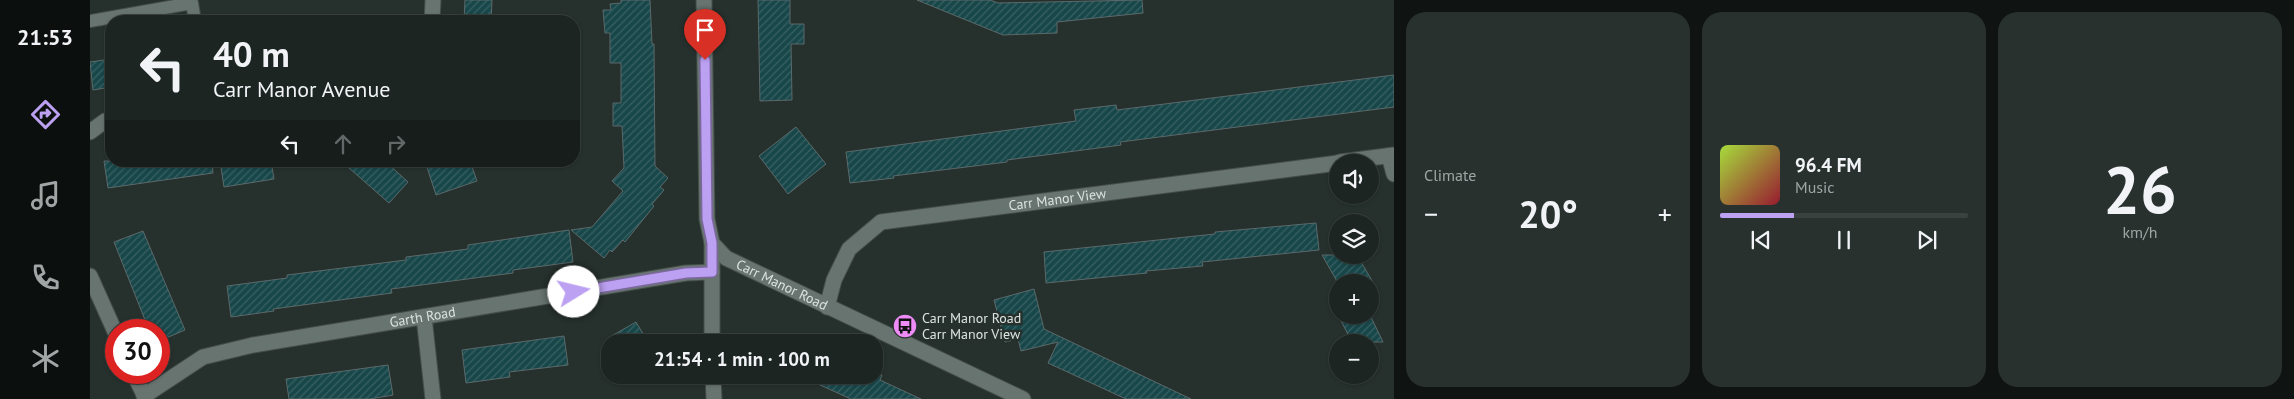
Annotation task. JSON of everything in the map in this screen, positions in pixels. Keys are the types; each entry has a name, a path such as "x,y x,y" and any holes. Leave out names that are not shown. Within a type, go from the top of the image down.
{"street":[{"path":"432,15 433,0"},
{"path":"704,0 707,219 712,243 712,334"},
{"path":"90,132 105,121"},
{"path":"1391,155 1394,174"},
{"name":"Carr Manor View","path":"827,307 834,280 849,249 881,222 1329,164"},
{"name":"Carr Manor Road","path":"712,243 726,258 1023,399"},
{"name":"Garth Road","path":"145,397 203,357 253,345 686,273 712,272"},
{"path":"90,276 109,319"},
{"path":"424,317 433,399"},
{"path":"139,384 145,397"},
{"path":"713,384 714,399"}],"lane":[{"path":"124,15 192,3 194,15"},
{"path":"90,21 105,18"}],"building":[{"path":"465,0 492,0 491,15 464,15"},
{"path":"621,0 650,0 652,44 654,44 655,166 668,178 660,187 664,190 652,204 654,206 625,242 623,240 612,252 610,250 604,258 571,230 592,227 623,191 612,181 624,168 622,126 613,126 613,103 621,103 621,63 610,63 610,33 605,33 603,10 611,10 610,4 621,3"},
{"path":"758,0 790,0 790,24 804,24 804,44 791,44 792,100 760,101"},
{"path":"917,0 990,0 998,3 1142,0 1143,13 1057,22 1057,33 1003,35"},
{"path":"105,60 105,88 93,90 90,62"},
{"path":"1394,75 1394,107 1120,142 1121,145 850,183 846,152 1076,121 1074,110 1116,105 1117,110"},
{"path":"796,127 826,164 788,194 759,156"},
{"path":"104,161 105,167 212,167 213,173 108,188"},
{"path":"221,167 272,167 274,179 224,187"},
{"path":"348,167 392,167 408,182 389,203"},
{"path":"427,167 472,167 477,181 436,195"},
{"path":"1316,223 1319,250 1202,262 1203,266 1146,271 1147,273 1046,283 1044,252 1215,234 1215,232"},
{"path":"569,230 573,262 513,270 513,273 391,289 392,293 273,309 274,311 231,317 227,286 287,278 287,275 406,260 406,257 468,249 468,245"},
{"path":"143,231 185,330 170,336 170,319 145,319 114,242"},
{"path":"1322,255 1329,255 1329,264 1362,264 1368,274 1333,274"},
{"path":"1034,289 1044,329 1191,399 1126,399 1048,363 1058,342 1021,351 1018,339 1005,342 994,300"},
{"path":"636,322 643,334 615,334"},
{"path":"1343,324 1374,324 1383,342 1379,342 1379,334 1348,334"},
{"path":"564,336 568,365 509,372 510,377 466,383 462,350"},
{"path":"388,365 393,395 370,399 289,399 286,379"},
{"path":"883,381 921,399 851,399 818,384 883,384"}],"place":[{"name":"Carr Manor Road Carr Manor View","path":"905,326"}],"route":[{"path":"574,292 686,273 712,272 712,243 707,219 705,60"}]}
